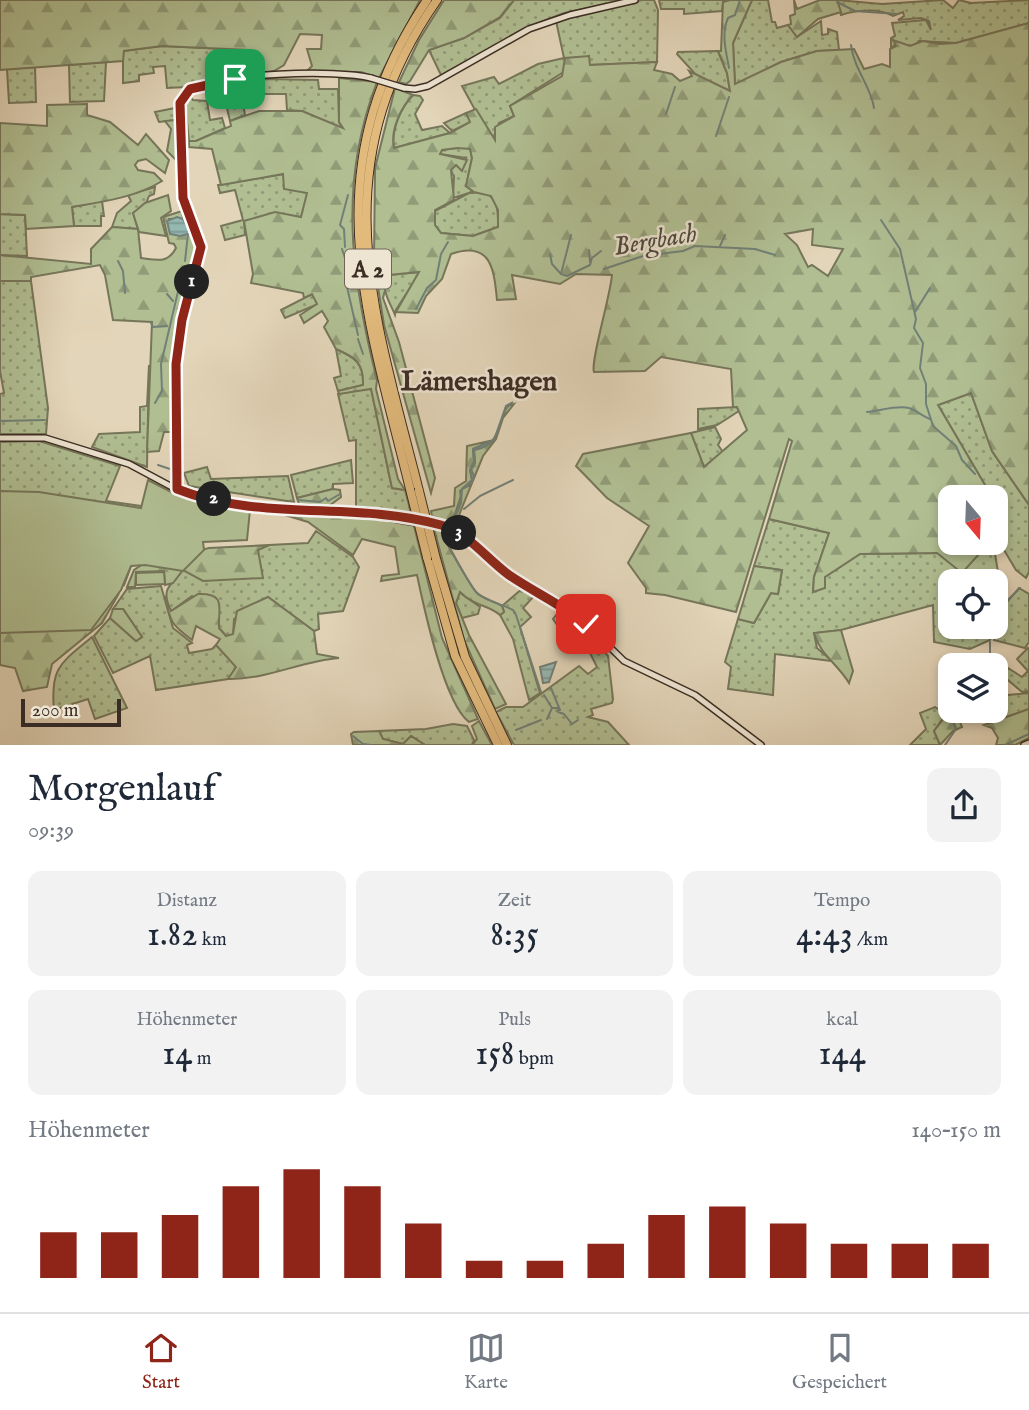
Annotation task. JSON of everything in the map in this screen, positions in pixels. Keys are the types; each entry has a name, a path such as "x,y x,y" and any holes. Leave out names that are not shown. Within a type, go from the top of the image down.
{"highway":[{"name":"A 2","path":"427,0 398,49 379,94 362,163 358,252 367,315 415,490 455,656 498,745"},
{"name":"A 2","path":"415,490 370,289 366,209 374,141 390,90 412,41 437,0"},
{"name":"A 2","path":"432,558 464,657 507,745"}],"main road":[{"path":"177,489 176,364 182,320 201,247 183,198 180,103 183,96 194,88 262,75 350,75 415,89 428,86 518,34 552,20 635,0"},
{"path":"0,438 45,438 129,464 177,489 252,505 353,512 451,529 506,573 582,620 624,660 695,695 761,745"},
{"path":"1024,745 1029,743"}],"green space":[{"path":"0,0 420,0 379,78 361,72 306,72 312,66 307,49 321,49 322,35 300,34 284,65 274,71 189,87 193,83 242,72 246,69 248,50 162,46 124,51 123,61 0,70"},
{"path":"444,0 514,0 500,17 464,38 429,50 410,81 406,84 399,82 419,40"},
{"path":"514,0 625,0 564,13 523,29 441,75 429,50 464,38 500,18"},
{"path":"642,0 654,0 658,10 657,62 589,65 589,56 510,106 514,116 499,123 492,141 462,86 494,77 499,84 538,64 564,58 556,21"},
{"path":"659,0 730,0 723,2 722,11 684,14 684,9 661,9"},
{"path":"730,0 752,0 733,43 735,84 781,62 817,51 854,49 864,69 882,64 890,67 890,49 896,46 893,40 910,46 923,41 956,43 1029,23 1029,505 992,451 971,393 938,405 985,485 938,485 938,554 860,554 825,577 825,588 813,592 814,577 829,533 769,519 792,441 789,439 736,612 646,593 646,588 628,563 649,526 607,498 576,466 583,454 691,433 704,467 747,430 737,407 733,407 731,369 661,357 645,371 594,372 612,275 576,274 560,284 512,275 516,299 497,300 492,268 488,260 475,251 464,251 451,254 442,279 426,296 418,313 396,312 419,272 389,275 383,298 399,342 435,478 431,493 384,325 374,261 375,168 395,88 413,95 398,119 394,148 450,133 470,122 466,113 476,109 495,140 495,127 514,116 510,106 562,76 565,58 589,56 590,65 657,62 654,70 672,74 680,81 692,76 689,71 730,91 727,73 718,51 721,51 723,2","holes":["470,149 472,158 466,186 474,192 491,196 498,210 498,227 473,236 441,233 435,225 435,210 454,200 451,170 456,165 462,171 467,160 440,154 442,150","813,229 812,245 843,249 828,276 812,265 808,267 797,245 785,234"]},
{"path":"752,0 768,0 772,22 775,22 777,28 788,25 797,37 821,21 822,35 828,34 828,29 837,32 839,50 817,51 781,62 735,85 733,43"},
{"path":"794,0 797,9 820,0 837,0 841,12 818,19 797,37 788,25 791,24 790,16 795,14"},
{"path":"837,0 882,4 943,0 953,8 959,0 971,3 1029,0 1029,23 956,43 919,41 914,46 896,44 891,48 891,38 895,36 892,23 926,20 931,30 929,21 921,18 898,20 904,16 903,12 893,16 867,11 841,15"},
{"path":"162,46 248,50 246,69 187,87 167,88 165,66 153,67 154,73 139,75 139,81 123,83 123,51"},
{"path":"718,51 727,73 730,91 697,76 677,54"},
{"path":"106,62 104,101 70,102 69,65"},
{"path":"35,67 36,102 9,103 7,69"},
{"path":"339,78 377,82 357,157 353,194 355,267 377,380 376,389 398,479 405,490 392,488 371,389 339,394 338,391 363,385 360,366 353,358 336,349 324,327 328,321 322,311 304,323 300,315 317,304 312,294 304,298 303,293 251,283 253,274 244,221 275,212 301,217 307,193 284,189 283,174 221,185 212,149 189,147 189,141 196,141 231,126 230,121 259,111 302,111 343,128 339,122"},
{"path":"256,80 318,80 319,89 338,89 339,122 343,129 302,111 287,110 286,94 257,94"},
{"path":"240,84 245,115 230,121 222,87"},
{"path":"189,95 193,100 207,101 210,120 222,118 225,128 196,141 189,141 185,103"},
{"path":"413,95 420,96 423,100 415,114 422,130 442,126 450,133 394,148 398,119"},
{"path":"87,104 87,115 110,122 138,145 146,134 169,160 165,173 146,159 135,165 138,170 154,173 162,181 130,195 72,207 74,226 26,229 25,215 0,214 0,123 47,126 47,105"},
{"path":"178,107 180,164 167,151 171,129 165,121 176,120 175,108"},
{"path":"175,108 176,120 159,122 155,112"},
{"path":"466,113 471,122 452,131 444,123"},
{"path":"470,148 472,158 466,186 473,191 453,198 454,176 450,170 456,165 459,167 466,158 440,154 442,150"},
{"path":"284,174 308,193 301,217 286,215 244,221 245,235 225,240 221,226 243,220 235,190 220,193 218,185"},
{"path":"155,187 154,194 149,196 145,206 133,213 138,229 112,227 117,213 131,201 128,195"},
{"path":"485,192 493,199 498,212 498,227 473,236 441,233 435,225 435,211 469,193"},
{"path":"168,195 171,211 161,218 166,236 139,232 133,213 145,203"},
{"path":"102,201 104,216 101,216 101,226 74,226 72,207"},
{"path":"182,211 183,219 169,219 170,234 192,233 195,247 184,286 178,322 173,432 164,432 159,451 147,452 152,322 113,320 105,275 100,265 31,277 31,281 0,281 0,255 91,264 91,249 112,227 138,229 141,258 161,260 169,257 176,248 169,243 163,217"},
{"path":"0,214 25,215 27,256 0,255"},
{"path":"420,272 395,315 385,290 386,280 389,275"},
{"path":"0,281 31,281 48,408 46,434 0,434 0,394 4,393 0,371"},
{"path":"312,294 318,304 285,318 281,310"},
{"path":"336,349 360,366 363,385 338,391 334,378 341,376"},
{"path":"149,365 147,467 92,447 99,434 140,432 140,407 147,406"},
{"path":"371,388 392,488 405,490 411,513 356,507 356,440 349,441 338,394"},
{"path":"971,393 992,451 1029,505 1029,572 1026,578 1016,570 1007,555 1008,485 985,485 938,405"},
{"path":"514,404 503,418 496,439 483,456 456,525 461,496 452,523 432,516 431,511 454,506 455,488 466,481 467,446 492,440 507,406","holes":["492,441 474,450 475,462 471,470 474,476 470,485 462,489 472,480 470,470 474,462 473,449"]},
{"path":"737,407 739,411 717,425 698,429 698,409"},
{"path":"715,427 721,439 718,445 723,452 704,467 691,433"},
{"path":"39,441 120,466 106,501 142,506 131,566 124,585 0,608 0,442"},
{"path":"351,460 353,483 333,484 333,489 297,498 291,475"},
{"path":"207,467 211,479 288,476 294,502 189,486 184,473"},
{"path":"148,480 179,496 250,510 247,540 203,542 204,550 183,571 145,565 131,566 121,590 91,630 0,633 0,491 39,492 141,508"},
{"path":"333,489 340,490 341,497 329,506 299,504 297,498"},
{"path":"265,509 350,513 413,522 442,638 478,719 469,722 451,696 436,654 417,575 381,581 382,576 399,574 395,547 362,539 353,555 308,522"},
{"path":"769,519 829,533 814,577 813,591 825,577 860,554 995,555 998,569 938,569 938,639 990,640 970,649 934,642 933,605 841,630 814,633 817,648 832,661 775,654 773,695 728,689 731,667 725,662 738,619 754,623 771,593 778,594 782,570 754,566"},
{"path":"434,529 441,531 477,593 502,606 504,612 500,615 460,592 456,603 469,635 506,704 495,709 464,640"},
{"path":"316,531 353,557 359,567 343,611 318,614 319,629 314,631 268,597 234,619 233,635 226,636 219,628 219,619 192,596 170,612 168,588 183,570 262,578 257,550 269,545 308,543"},
{"path":"269,545 258,550 263,578 203,581 183,570 173,583 165,585 164,571 136,572 135,587 127,587 134,570 143,564 209,548"},
{"path":"940,555 978,555 966,569 957,569"},
{"path":"754,566 782,570 778,594 771,593 754,623 738,619"},
{"path":"164,572 165,584 136,585 136,573"},
{"path":"161,586 173,628 192,643 187,645 189,653 212,649 216,645 237,667 228,679 156,690 150,656 113,673 94,636 110,618 136,641 142,637 123,609 113,609 127,589"},
{"path":"523,588 535,595 523,608 531,617 520,627 540,693 529,700 513,639 500,615 504,612 502,606"},
{"path":"1019,588 1029,594 1029,642 1025,648 994,640 1008,639 1008,601"},
{"path":"459,592 480,607 478,614 462,618 456,603"},
{"path":"198,594 207,594 217,599 220,608 219,628 226,636 233,634 237,611 268,597 314,631 317,654 339,658 256,677 228,679 236,667 216,645 220,639 196,626 192,640 176,627 170,618 165,596 171,611"},
{"path":"118,595 102,623 52,664 47,687 23,691 15,668 0,665 0,611"},
{"path":"113,609 123,609 142,637 136,641 110,618"},
{"path":"560,610 582,625 601,645 589,649 585,638 576,630 575,637 569,642 553,619"},
{"path":"841,630 853,671 849,683 820,647 814,633"},
{"path":"92,637 127,708 95,719 88,699 54,710 54,684 60,667"},
{"path":"602,649 608,656 613,699 612,703 591,709 593,715 588,717 608,722 629,745 514,745 496,712 506,707 523,707 579,666 588,674 597,667 590,653"},
{"path":"1029,649 1029,691 1022,692 1008,680 1008,668 1022,677 1028,671 1017,659"},
{"path":"1029,693 1029,709 1008,717 1008,695"},
{"path":"935,707 938,709 940,723 934,731 940,745 910,745 926,729 920,713"},
{"path":"1029,709 1029,738 1015,745 996,745 998,738 992,728 984,725 1008,723 1008,716"},
{"path":"479,721 492,745 472,745 477,739 472,726"},
{"path":"940,723 960,723 962,727 953,731 940,745 934,731"},
{"path":"453,724 467,726 474,740 472,745 425,745 411,736 403,744 383,739 379,731 426,729"},
{"path":"379,731 383,739 403,744 411,736 425,745 353,745 351,734 354,732"}],"water":[{"path":"177,217 183,219 192,233 180,236 170,234 167,221"},
{"path":"513,402 503,415 495,437 506,406"},
{"path":"493,441 474,450 475,463 471,470 474,476 473,479 470,484 462,489 472,480 470,470 474,462 473,449"},
{"path":"462,489 461,503 453,524 460,491"},
{"path":"556,662 549,682 543,683 540,667"}],"waterway":[{"path":"729,68 725,30 728,18 735,15 740,0"},
{"path":"837,2 855,11 898,14"},
{"path":"851,45 874,108"},
{"path":"666,114 675,87"},
{"path":"716,136 729,97"},
{"path":"345,247 344,229 340,225 348,195"},
{"path":"881,220 900,249 916,319 914,328 923,343 920,368 926,384 926,404 933,426 956,446 962,460 975,474"},
{"path":"185,261 188,234"},
{"path":"561,274 571,235"},
{"name":"Bergbach","path":"720,246 725,235"},
{"path":"416,309 427,288 436,280 441,254 448,242"},
{"name":"Bergbach","path":"604,269 643,256 683,251 695,246 755,249 775,255"},
{"path":"342,249 346,261"},
{"name":"Bergbach","path":"589,250 590,262"},
{"name":"Bergbach","path":"561,274 567,276 590,265 592,258 601,251"},
{"path":"550,254 552,264 561,274"},
{"path":"118,261 123,271 125,293"},
{"path":"155,403 162,391 161,364 184,266"},
{"path":"347,275 347,285"},
{"path":"347,287 358,335"},
{"path":"915,312 930,288"},
{"path":"167,294 173,301"},
{"path":"151,323 153,327 167,326"},
{"path":"358,339 363,354"},
{"path":"867,412 904,407 930,419"},
{"path":"0,421 45,420"},
{"path":"158,465 173,470"},
{"path":"464,509 480,496 513,480"},
{"path":"298,500 320,502 326,498 328,501 340,494"},
{"path":"388,521 396,522"},
{"path":"441,529 457,562 477,593 513,610 541,692"},
{"path":"1008,600 1020,588"},
{"path":"990,642 990,653"},
{"path":"551,688 560,710"},
{"path":"544,695 552,708 559,708 558,712 564,714 572,724 578,720"},
{"path":"547,719 552,708"},
{"path":"516,730 541,720"},
{"path":"945,745 956,729 954,723"},
{"path":"1005,745 1029,734"},
{"path":"353,736 363,744 371,745"}],"district":[{"name":"Lämershagen","path":"479,380"}],"route":[{"path":"235,79 190,89 183,94 180,103 183,198 200,237 201,247 182,320 176,364 177,489 202,497 252,505 346,511 442,525 460,534 506,573 586,624"}]}
